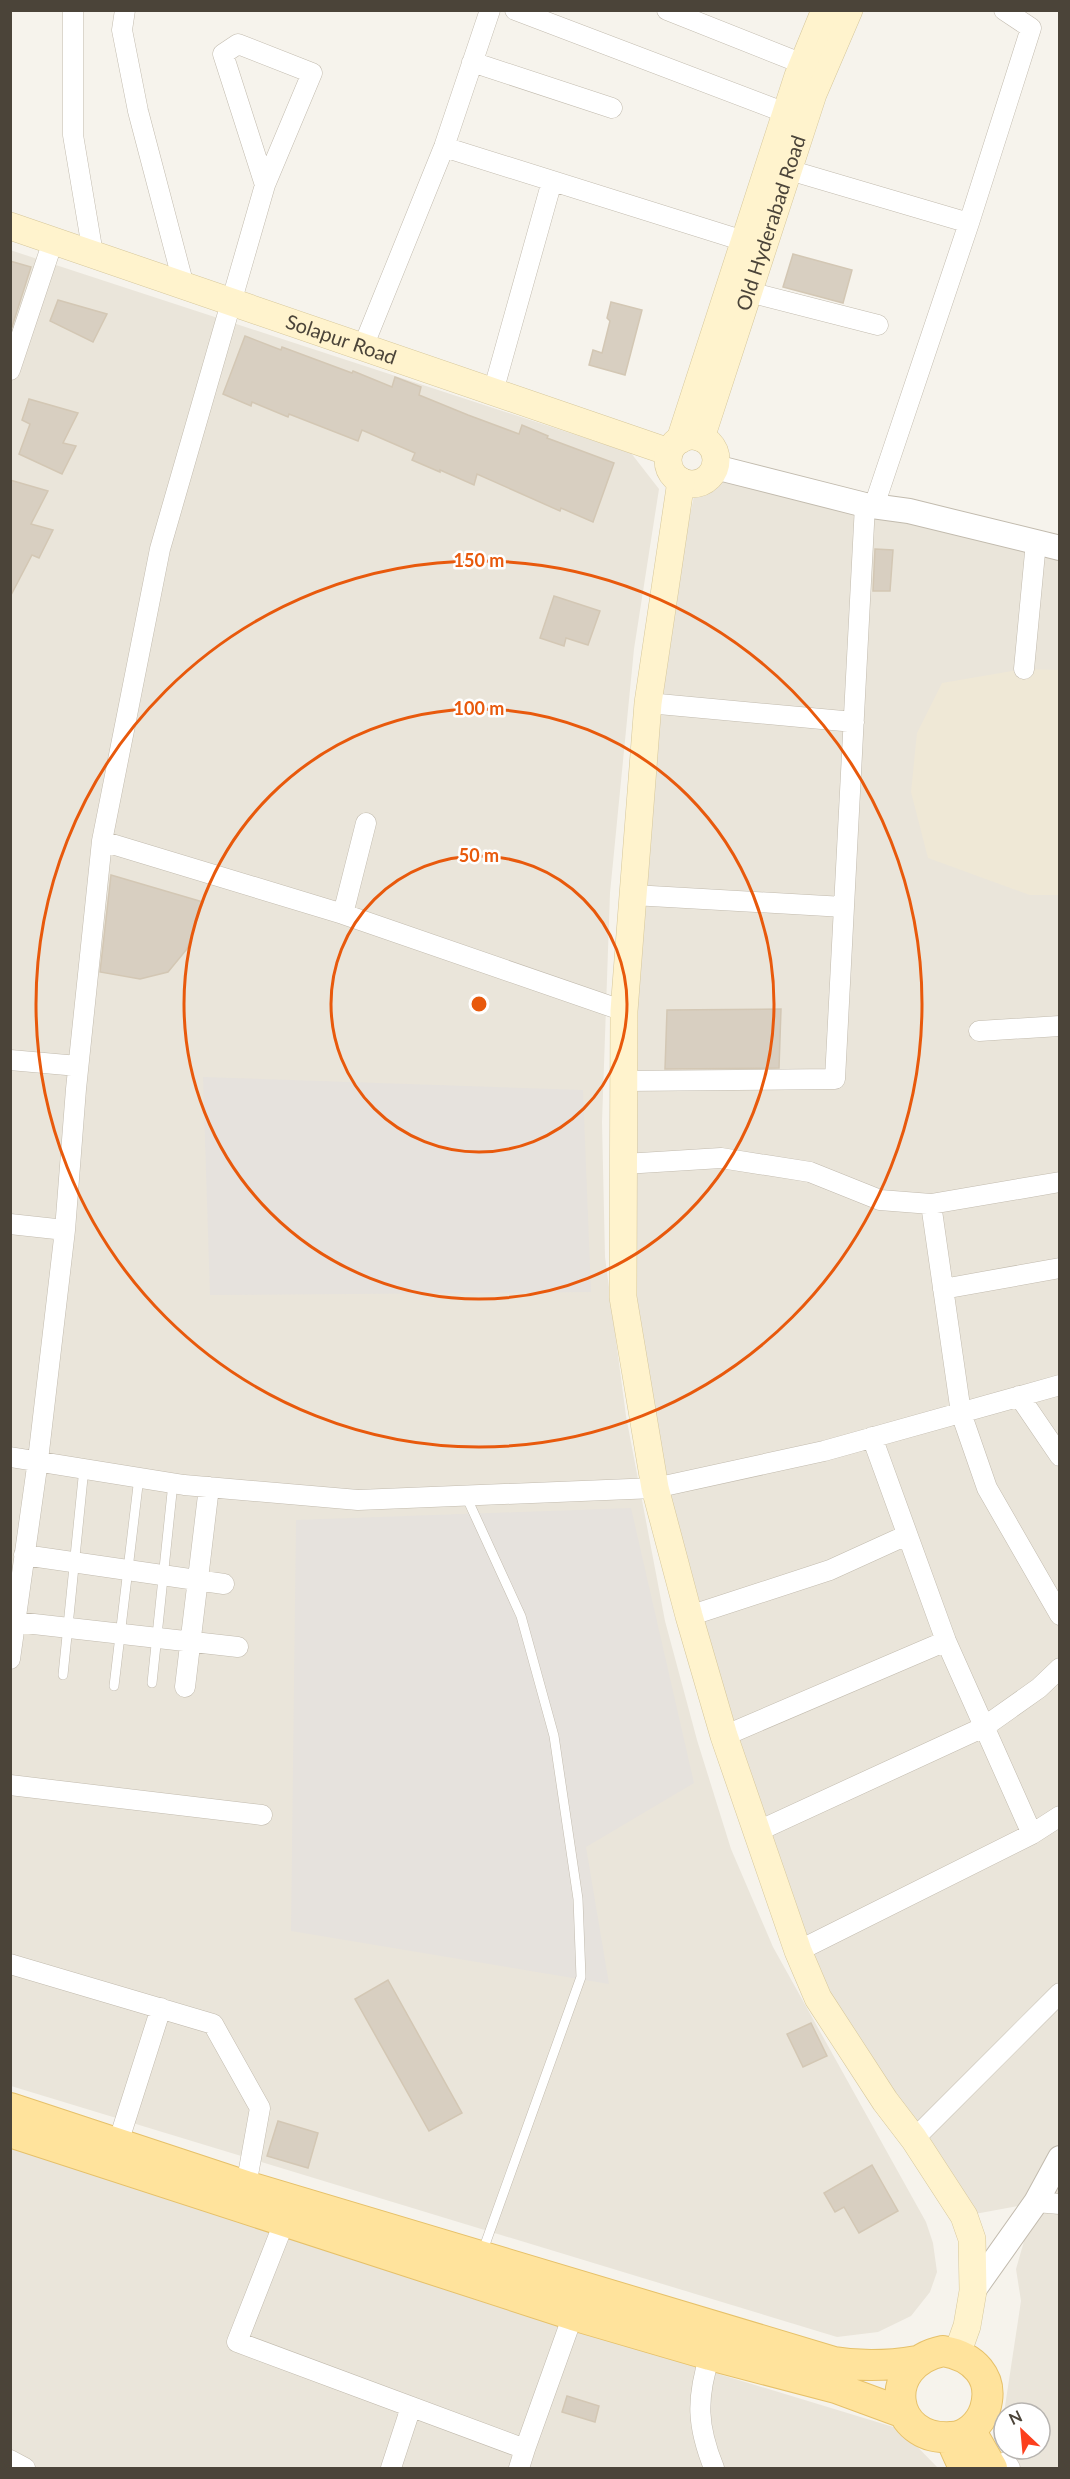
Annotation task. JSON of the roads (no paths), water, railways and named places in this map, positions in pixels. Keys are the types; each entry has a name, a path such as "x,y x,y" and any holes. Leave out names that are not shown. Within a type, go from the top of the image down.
{"main road":[{"path":"684,443 709,443 715,454 715,467 711,474 697,483 681,481 673,475 669,466 684,443 744,241 786,112 825,10"},
{"name":"Old Hyderabad Road","path":"684,443 749,292 813,94 849,10"},
{"name":"Solapur Road","path":"10,226 493,392 684,443"},
{"path":"681,481 648,703 624,1011 623,1297 656,1488 689,1616 724,1736 798,1952 818,1998 964,2216 972,2239 973,2291 967,2326 957,2354"},
{"path":"10,2108 246,2186 834,2362 858,2366 884,2366 916,2361 929,2354 943,2351 957,2354 975,2365 986,2384 988,2398 984,2412 960,2434 938,2438 924,2434 912,2425 904,2413 900,2400 902,2385 907,2372 916,2361"},
{"path":"10,2132 573,2315 710,2355 836,2388 904,2413"},
{"path":"960,2434 1002,2466"},
{"path":"960,2434 964,2469"}],"street":[{"path":"73,10 73,135 93,255"},
{"path":"126,10 122,30 138,111 184,286"},
{"path":"363,347 444,147 489,10"},
{"path":"515,10 786,112"},
{"path":"667,10 803,64"},
{"path":"624,1081 835,1079 854,722 869,505 969,223 1031,28 1004,10"},
{"path":"10,1659 15,1622 15,1591 24,1555 38,1460 65,1230 78,1066 102,841 160,549 265,185 312,72 238,44 224,54 265,185"},
{"path":"472,62 612,108"},
{"path":"444,147 744,241"},
{"path":"789,170 969,223"},
{"path":"493,392 552,181"},
{"path":"10,370 53,241"},
{"path":"749,292 878,324"},
{"path":"715,467 1059,548"},
{"path":"1024,669 1036,542"},
{"path":"648,703 854,722"},
{"path":"343,914 366,823"},
{"path":"102,841 343,914 624,1011"},
{"path":"633,895 844,907"},
{"path":"979,1031 1059,1026"},
{"path":"10,1060 78,1066"},
{"path":"624,1164 721,1158 810,1172 880,1200 931,1204 1059,1182"},
{"path":"931,1204 961,1413 987,1488 1059,1615"},
{"path":"10,1224 65,1230"},
{"path":"943,1289 1059,1268"},
{"path":"10,1457 173,1483 358,1500 656,1488 824,1451 1059,1384"},
{"path":"1019,1396 1059,1456"},
{"path":"872,1437 946,1641 1032,1834"},
{"path":"185,1687 208,1487"},
{"path":"689,1616 830,1570 907,1535"},
{"path":"24,1555 224,1584"},
{"path":"15,1622 238,1647"},
{"path":"724,1736 946,1641"},
{"path":"756,1832 984,1727 1039,1688 1059,1668"},
{"path":"10,1785 262,1815"},
{"path":"798,1952 1032,1834 1059,1816"},
{"path":"10,1964 213,2024 260,2108 246,2186"},
{"path":"914,2139 1059,1993"},
{"path":"118,2143 160,2008"},
{"path":"973,2291 1048,2203 1059,2158"},
{"path":"285,2220 237,2342 525,2449"},
{"path":"519,2469 573,2315"},
{"path":"710,2355 701,2383 699,2403 700,2426 714,2469"},
{"path":"391,2469 411,2407"},
{"path":"10,2460 25,2469"}],"lane":[{"path":"63,1675 84,1468"},
{"path":"114,1686 139,1477"},
{"path":"152,1683 173,1483"},
{"path":"466,1496 520,1616 554,1736 578,1899 581,1977 480,2257"}]}
